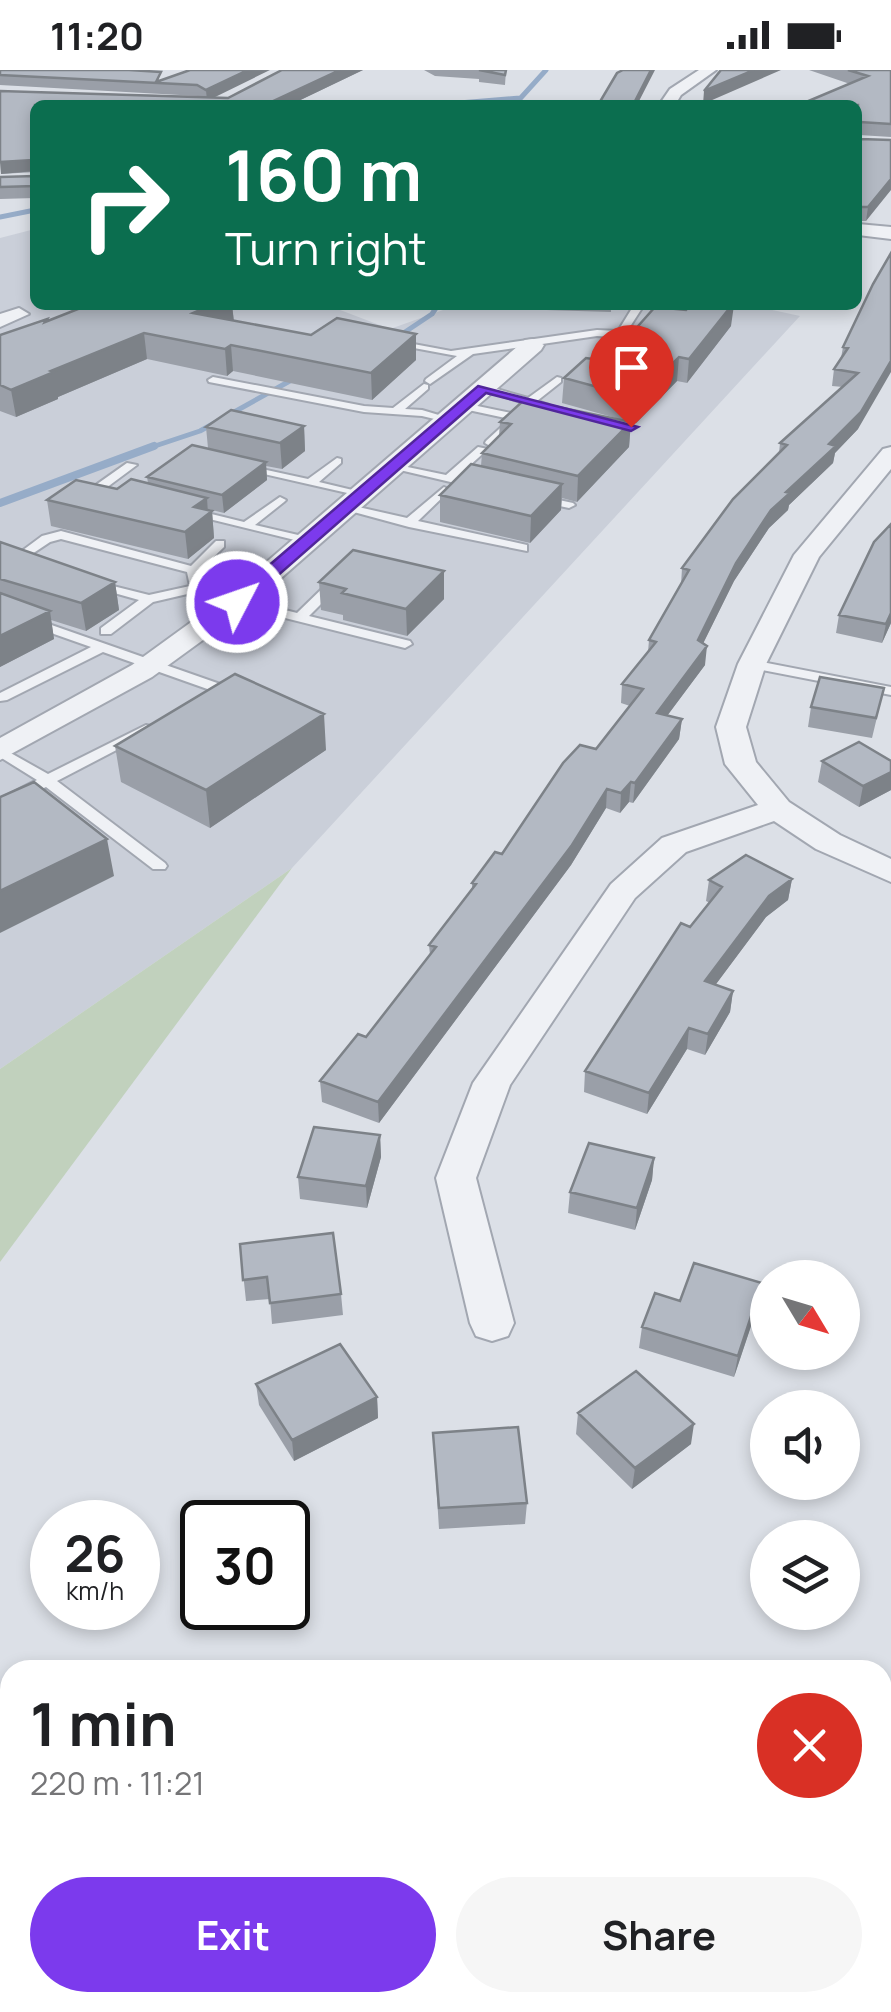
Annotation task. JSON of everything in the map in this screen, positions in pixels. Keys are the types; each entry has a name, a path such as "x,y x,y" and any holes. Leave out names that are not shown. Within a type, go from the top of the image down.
{"street":[{"path":"670,100 708,70"},
{"path":"862,230 891,233"},
{"path":"1,751 150,666 237,602 533,345"},
{"path":"891,454 807,556 752,664 731,727 741,764 778,809 828,842 891,872"},
{"path":"492,1323 456,1178 492,1082 623,891 674,846 778,809"}],"lane":[{"path":"589,370 621,334 636,310"},
{"path":"376,340 452,354 596,333 621,334"},
{"path":"396,411 470,351"},
{"path":"214,380 364,410 529,403 563,411"},
{"path":"529,403 556,380"},
{"path":"464,405 537,422"},
{"path":"409,522 518,418"},
{"path":"310,483 337,462"},
{"path":"131,465 97,490 134,499"},
{"path":"235,466 310,483 409,522 523,548"},
{"path":"393,466 446,484 482,486"},
{"path":"517,494 570,505"},
{"path":"246,526 280,500"},
{"path":"172,508 307,541"},
{"path":"34,566 17,559 46,539 61,535 193,570"},
{"path":"193,570 220,544"},
{"path":"193,570 196,588"},
{"path":"300,618 340,578"},
{"path":"91,583 149,599"},
{"path":"106,631 149,599 196,588 405,644"},
{"path":"0,611 254,700"},
{"path":"2,698 100,648"},
{"path":"752,664 891,691"},
{"path":"204,698 222,690"},
{"path":"0,805 169,717"},
{"path":"1,751 48,780 159,866"}],"shaded area":[{"path":"30,230 30,310 340,310 390,329 443,310 773,310 800,316 292,868 0,1069 0,238"}],"green space":[{"path":"292,868 0,1262 0,1069"}],"building":[{"path":"0,70 161,72 156,82 190,70 248,70 206,90 197,85 0,75"},
{"path":"282,70 340,70 276,100 30,100 30,160 0,162 0,91 228,98"},
{"path":"479,70 506,70 505,75"},
{"path":"651,70 636,100 601,100 617,73"},
{"path":"721,70 754,70 704,91"},
{"path":"848,70 891,70 891,124 862,122 862,100 811,100 868,76"},
{"path":"862,139 891,140 891,179 868,207 862,207"},
{"path":"30,176 30,186 0,187 0,177"},
{"path":"891,253 891,361 861,412 829,444 836,446 786,492 790,493 771,510 736,563 698,640 707,646 657,713 682,719 635,783 631,782 621,793 607,789 572,845 378,1102 320,1081 358,1034 366,1037 436,947 429,945 476,884 472,883 495,852 502,854 563,763 580,745 596,749 643,689 622,684 656,642 649,640 689,570 682,568 733,499 787,445 780,443 858,373 834,369 848,348 843,347"},
{"path":"75,310 200,310 193,313 311,335 337,318 416,334 371,373 231,345 225,349 144,333 11,390 0,385 0,335 47,319 45,322"},
{"path":"652,310 728,310 689,359 679,357 638,398 564,378 586,358 607,361"},
{"path":"524,400 631,422 578,476 482,453 511,424 500,422"},
{"path":"231,410 304,426 280,443 206,427"},
{"path":"192,445 266,462 222,495 147,477"},
{"path":"471,464 562,484 531,516 440,495"},
{"path":"131,479 207,498 194,507 212,511 185,532 47,500 76,480 117,489"},
{"path":"891,524 891,613 886,624 839,615 874,542"},
{"path":"0,542 115,582 81,603 0,579"},
{"path":"353,550 444,571 406,609 342,593 346,589 319,582"},
{"path":"0,593 50,611 0,636"},
{"path":"235,674 324,714 206,790 115,746"},
{"path":"820,677 884,688 876,718 811,707"},
{"path":"859,742 891,761 891,772 863,786 822,761"},
{"path":"34,782 107,839 0,891 0,797"},
{"path":"746,855 792,879 769,896 705,981 733,991 708,1034 689,1028 649,1093 585,1071 681,923 690,927 722,887 709,880"},
{"path":"314,1127 380,1135 366,1186 298,1177"},
{"path":"589,1143 654,1158 637,1208 570,1192"},
{"path":"333,1233 341,1294 270,1303 267,1277 243,1280 240,1244"},
{"path":"694,1263 750,1279 750,1320 738,1356 642,1327 655,1293 680,1301"},
{"path":"340,1344 377,1397 292,1440 256,1384"},
{"path":"636,1371 694,1424 635,1468 578,1413"},
{"path":"518,1427 527,1503 439,1508 433,1433"}],"waterway":[{"path":"519,100 546,70"},
{"path":"496,100 520,98"},
{"path":"0,217 30,211"},
{"path":"396,338 435,310"},
{"path":"146,449 200,431 297,377"},
{"path":"0,503 154,446"}],"route":[{"path":"237,602 483,388 631,427"}]}
